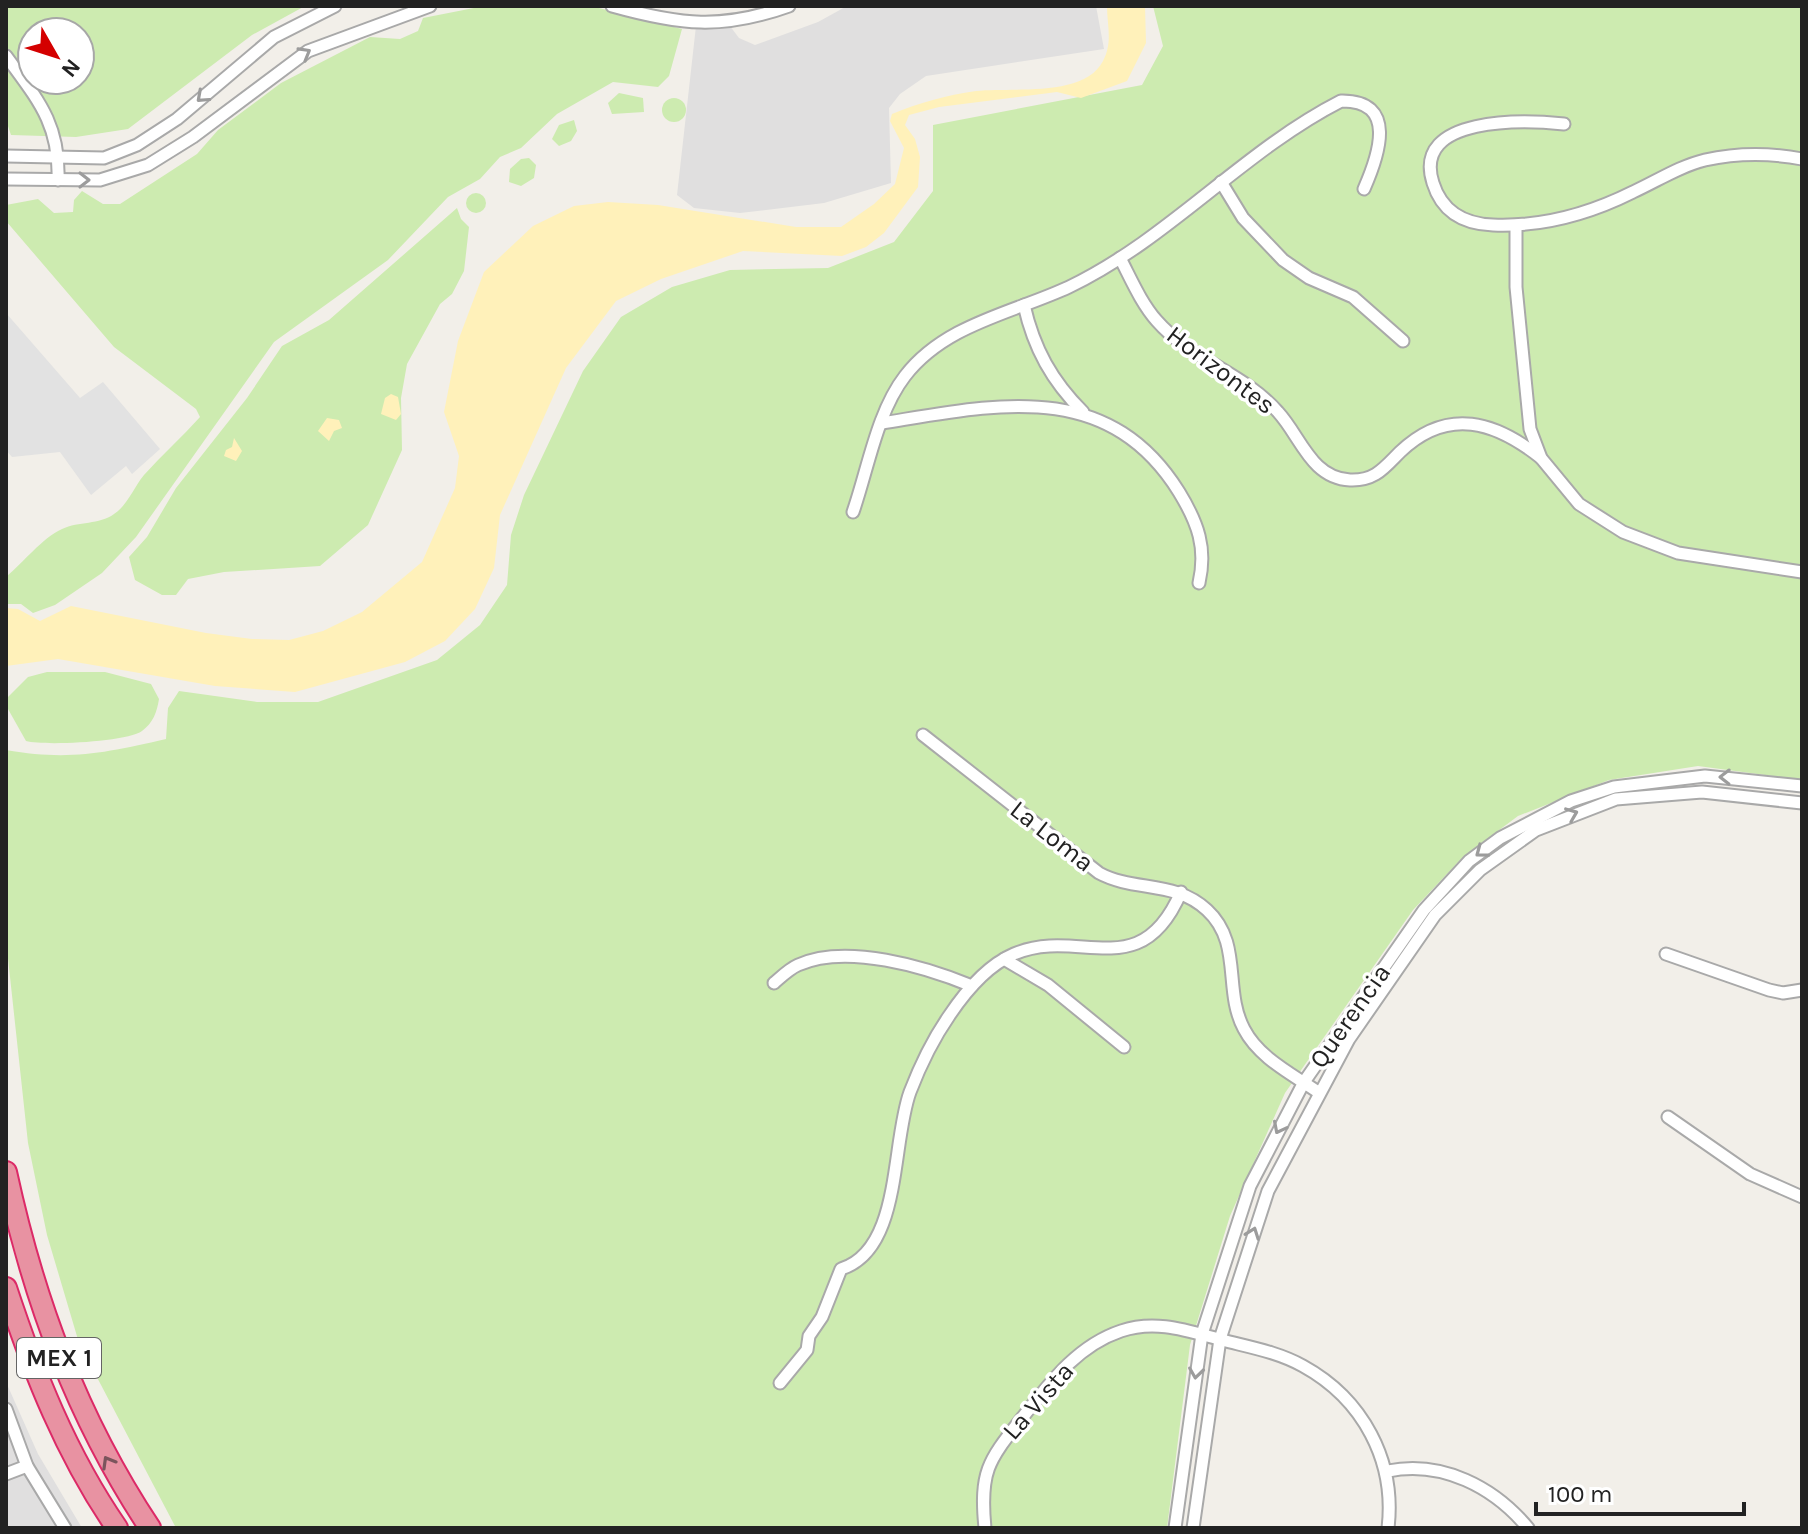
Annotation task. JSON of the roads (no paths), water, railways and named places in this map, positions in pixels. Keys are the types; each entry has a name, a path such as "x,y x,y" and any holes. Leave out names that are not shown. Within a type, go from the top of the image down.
{"highway":[{"name":"MEX 1","path":"6,1172 41,1308 71,1388 98,1444 150,1528"},
{"name":"MEX 1","path":"6,1288 51,1411 117,1528"}],"street":[{"path":"6,156 104,158 137,145 177,119 274,37 335,6"},
{"path":"6,179 100,180 148,165 193,137 308,51 413,8 430,6"},
{"path":"612,6 654,18 732,24 789,6"},
{"path":"6,56 51,119 59,158 58,180"},
{"path":"853,512 882,423 904,377 940,342 1070,287 1120,258 1319,112 1341,101 1358,101 1371,110 1380,124 1380,142 1364,189"},
{"path":"1564,124 1518,122 1474,127 1449,136 1435,153 1431,175 1439,198 1466,222 1516,226 1566,219 1596,209 1702,160 1738,154 1802,159"},
{"path":"1221,182 1243,218 1283,260 1309,278 1353,297 1403,341"},
{"path":"1516,226 1516,287 1524,402 1541,458 1579,504 1623,532 1678,553 1802,572"},
{"name":"Horizontes","path":"1120,258 1156,320 1179,343 1253,387 1278,412 1315,464 1327,474 1361,480 1376,475 1429,432 1466,423 1501,430 1541,458"},
{"path":"1024,305 1047,370 1084,413 1127,438 1172,481 1200,532 1205,558 1199,583"},
{"path":"882,423 1006,406 1084,413"},
{"name":"La Loma","path":"923,735 1099,873 1110,879 1181,892 1209,911 1223,927 1231,950 1235,1004 1243,1029 1269,1059 1318,1092"},
{"name":"Querencia","path":"1175,1528 1202,1334 1236,1225 1263,1160 1304,1082 1424,910 1469,861 1528,821 1614,787 1660,779 1739,777 1802,786"},
{"name":"Querencia","path":"1193,1528 1220,1339 1268,1191 1318,1092 1357,1026 1435,915 1480,870 1536,830 1574,813 1635,795 1702,792 1802,803"},
{"path":"780,1383 807,1350 809,1336 822,1317 841,1269 857,1264 879,1237 909,1093 932,1044 972,986 1004,959 1017,953 1046,948 1119,948 1145,940 1172,912 1181,892"},
{"path":"1666,954 1769,990 1783,993 1802,990"},
{"path":"774,983 797,965 851,956 939,973 972,986"},
{"path":"1004,959 1048,985 1124,1047"},
{"path":"1268,1191 1275,1160 1306,1099 1304,1082"},
{"path":"1668,1117 1750,1174 1802,1197"},
{"path":"1220,1339 1214,1324 1215,1314 1233,1255 1236,1225"},
{"name":"La Vista","path":"985,1528 982,1495 986,1469 1052,1380 1085,1348 1119,1331 1141,1326 1162,1325 1278,1354 1328,1383 1371,1434 1388,1471"},
{"path":"6,1409 27,1466 65,1528"},
{"path":"6,1474 27,1466"},
{"path":"1388,1528 1391,1500 1388,1471 1405,1467 1439,1470 1478,1485 1509,1505 1528,1528"}]}
